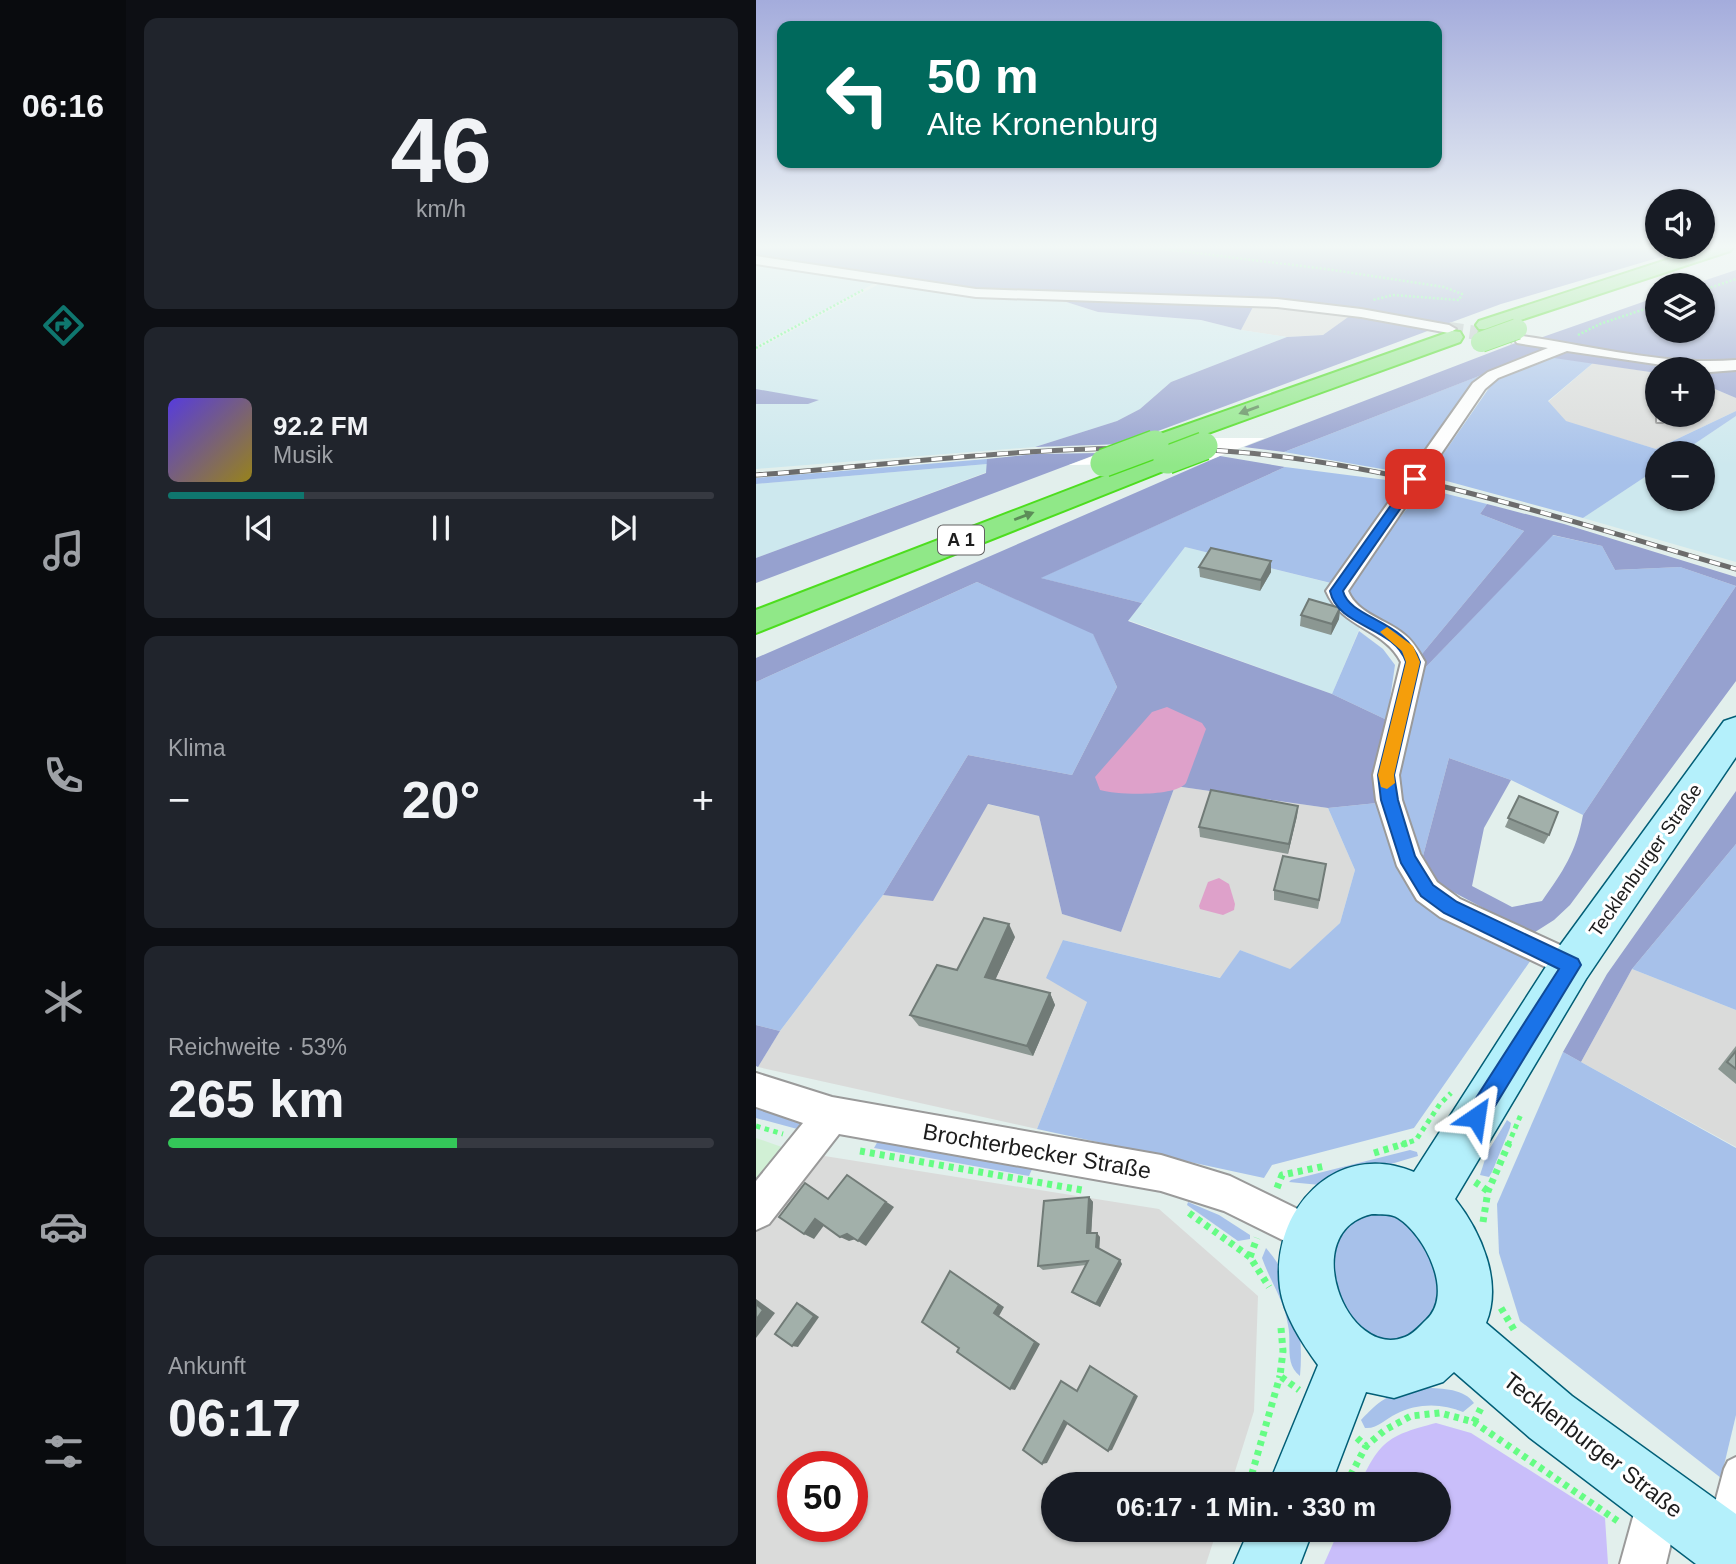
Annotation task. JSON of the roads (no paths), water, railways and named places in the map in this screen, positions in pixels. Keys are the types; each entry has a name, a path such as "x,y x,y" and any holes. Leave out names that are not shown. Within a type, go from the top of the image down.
{"highway":[{"name":"A 1","path":"756,600 1104,463 1204,446 1520,320"},
{"name":"A 1","path":"756,622 1450,333 1520,334 1559,320"}],"main road":[{"name":"Tecklenburger Straße","path":"1423,1205 1571,965 1736,730"},
{"path":"1371,1188 1398,1191 1423,1205 1442,1223 1456,1247 1463,1275 1463,1304 1453,1333 1436,1354 1412,1367 1383,1369 1351,1356 1333,1340 1317,1317 1308,1289 1306,1262 1289,1224 1326,1211 1346,1195 1371,1188"},
{"name":"Tecklenburger Straße","path":"1453,1333 1551,1417 1650,1534 1726,1547"},
{"path":"1310,1472 1348,1429 1351,1356"},
{"path":"1267,1564 1276,1542"}],"street":[{"path":"1392,320 1450,333"},
{"path":"1520,334 1645,362"},
{"path":"1565,346 1493,375 1479,386 1337,591 1345,607 1395,636 1409,649 1413,662 1386,775 1390,800 1407,858 1427,891 1450,908 1571,965"},
{"path":"1715,371 1736,365"},
{"name":"Brochterbecker Straße","path":"756,1090 822,1128 1161,1174 1230,1195 1289,1224"},
{"path":"756,1211 822,1128"}],"lane":[{"path":"1726,1547 1736,1469"}],"tunnel":[{"path":"1449,329 1513,338"}],"railway":[{"path":"756,475 1056,450 1117,448 1237,452 1301,459 1427,483 1551,515 1736,569"}]}
